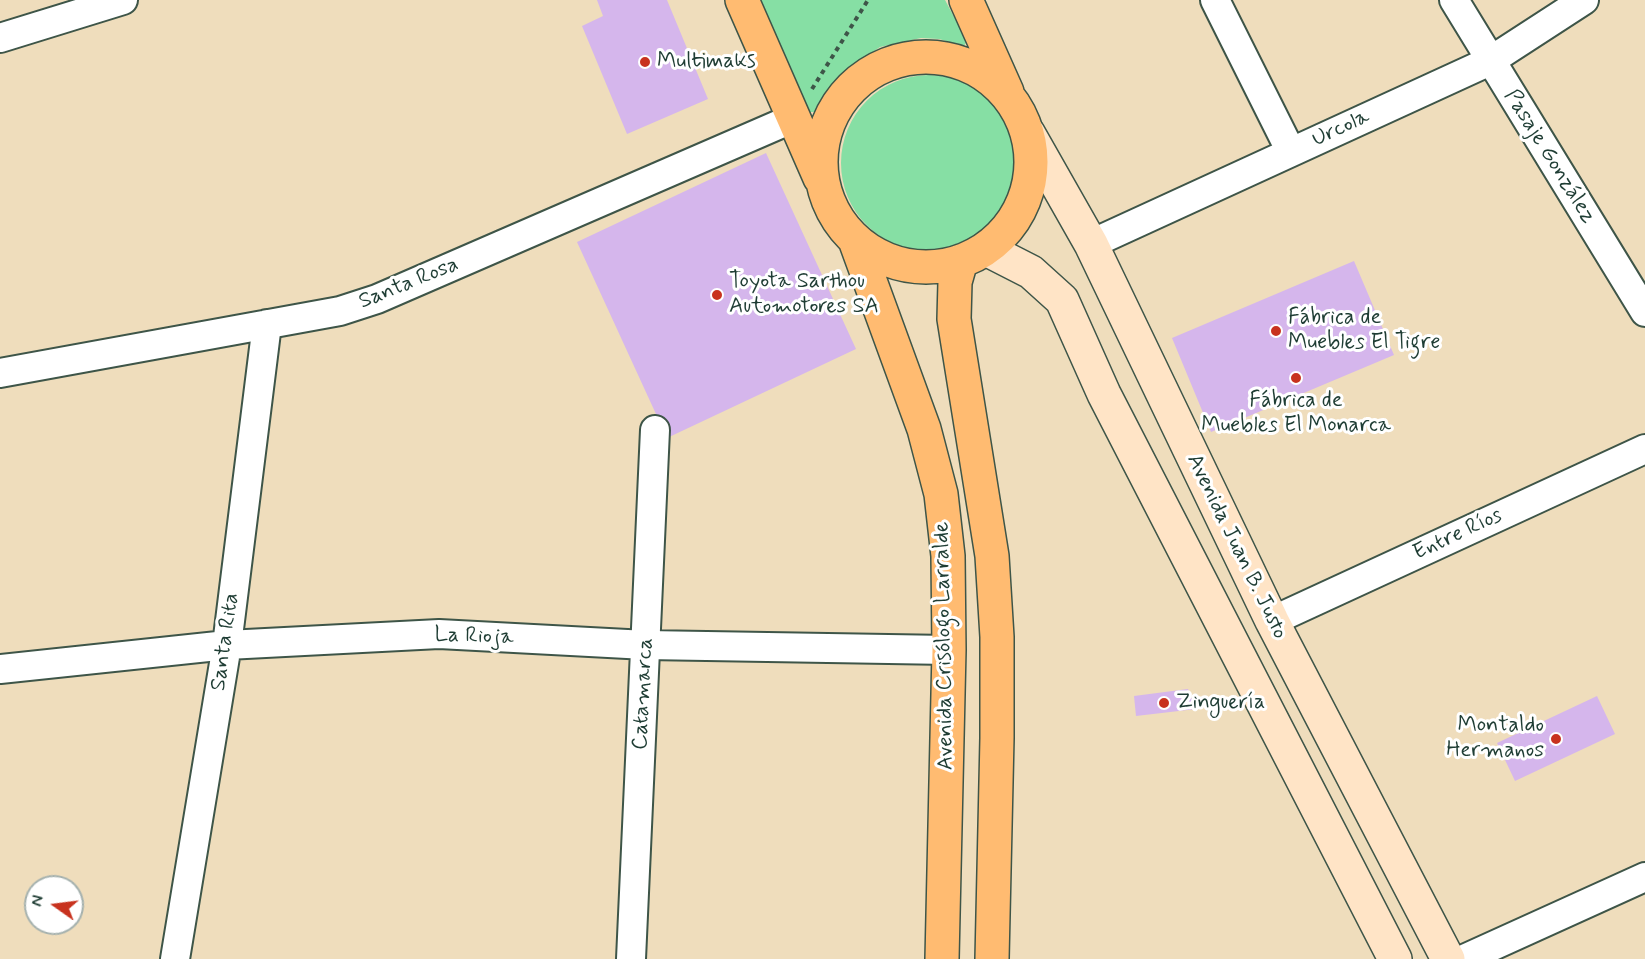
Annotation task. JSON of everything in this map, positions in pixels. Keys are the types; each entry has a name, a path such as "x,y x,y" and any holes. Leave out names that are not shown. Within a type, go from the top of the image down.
{"main road":[{"path":"742,0 824,185 835,215 855,240 878,256 905,266 933,267 974,255 1010,226 1025,198 1032,166 1028,134 966,0"},
{"path":"824,185 822,154 828,123 844,96 868,74 896,61 927,56 958,61 986,75 1009,96"},
{"name":"Avenida Juan B. Justo","path":"1028,134 1091,244 1272,621 1448,959"},
{"name":"Avenida Crisólogo Larralde","path":"855,240 924,429 941,494 948,556 949,650 942,959"},
{"name":"Avenida Juan B. Justo","path":"974,255 1031,272 1062,300 1104,394 1395,959"},
{"name":"Avenida Crisólogo Larralde","path":"974,255 955,282 954,318 993,556 998,637 992,959"}],"street":[{"path":"0,38 123,0"},
{"path":"1215,0 1291,152"},
{"name":"Pasaje González","path":"1454,0 1645,312"},
{"name":"Urcola","path":"1091,244 1490,61 1584,0"},
{"name":"Santa Rosa","path":"0,373 339,311 377,300 794,118"},
{"name":"Santa Rita","path":"175,959 226,645 267,324"},
{"name":"Catamarca","path":"632,959 655,430"},
{"name":"Entre Ríos","path":"1272,621 1645,449"},
{"name":"La Rioja","path":"0,669 226,645 438,634 646,645 949,650"},
{"path":"1464,959 1645,877"}],"path":[{"path":"794,118 868,0"}],"green space":[{"path":"761,0 945,0 967,41 964,46 939,39 921,38 880,47 848,69 832,85 821,100 816,112 809,112"},
{"path":"929,75 963,82 978,90 991,101 1002,114 1010,129 1017,163 1010,197 1002,212 991,225 978,236 963,244 929,251 895,244 880,236 867,225 856,212 848,197 841,163 848,129 856,114 867,101 880,90 895,82"}],"building":[{"name":"Multimaks","path":"597,0 667,0 708,99 627,134 582,26 603,16"},
{"name":"Toyota Sarthou Automotores SA","path":"766,153 856,349 667,438 577,242"},
{"name":"Fábrica de Muebles El Tigre","path":"1354,261 1394,355 1211,432 1172,338"},
{"name":"Zinguería","path":"1188,689 1196,709 1136,716 1134,696"},
{"name":"Montaldo Hermanos","path":"1597,696 1615,734 1515,781 1497,743"}],"place":[{"name":"Multimaks","path":"645,62"},
{"name":"Toyota Sarthou Automotores SA","path":"717,295"},
{"name":"Fábrica de Muebles El Tigre","path":"1276,331"},
{"name":"Fábrica de Muebles El Monarca","path":"1296,378"},
{"name":"Zinguería","path":"1164,703"},
{"name":"Montaldo Hermanos","path":"1556,739"}]}
